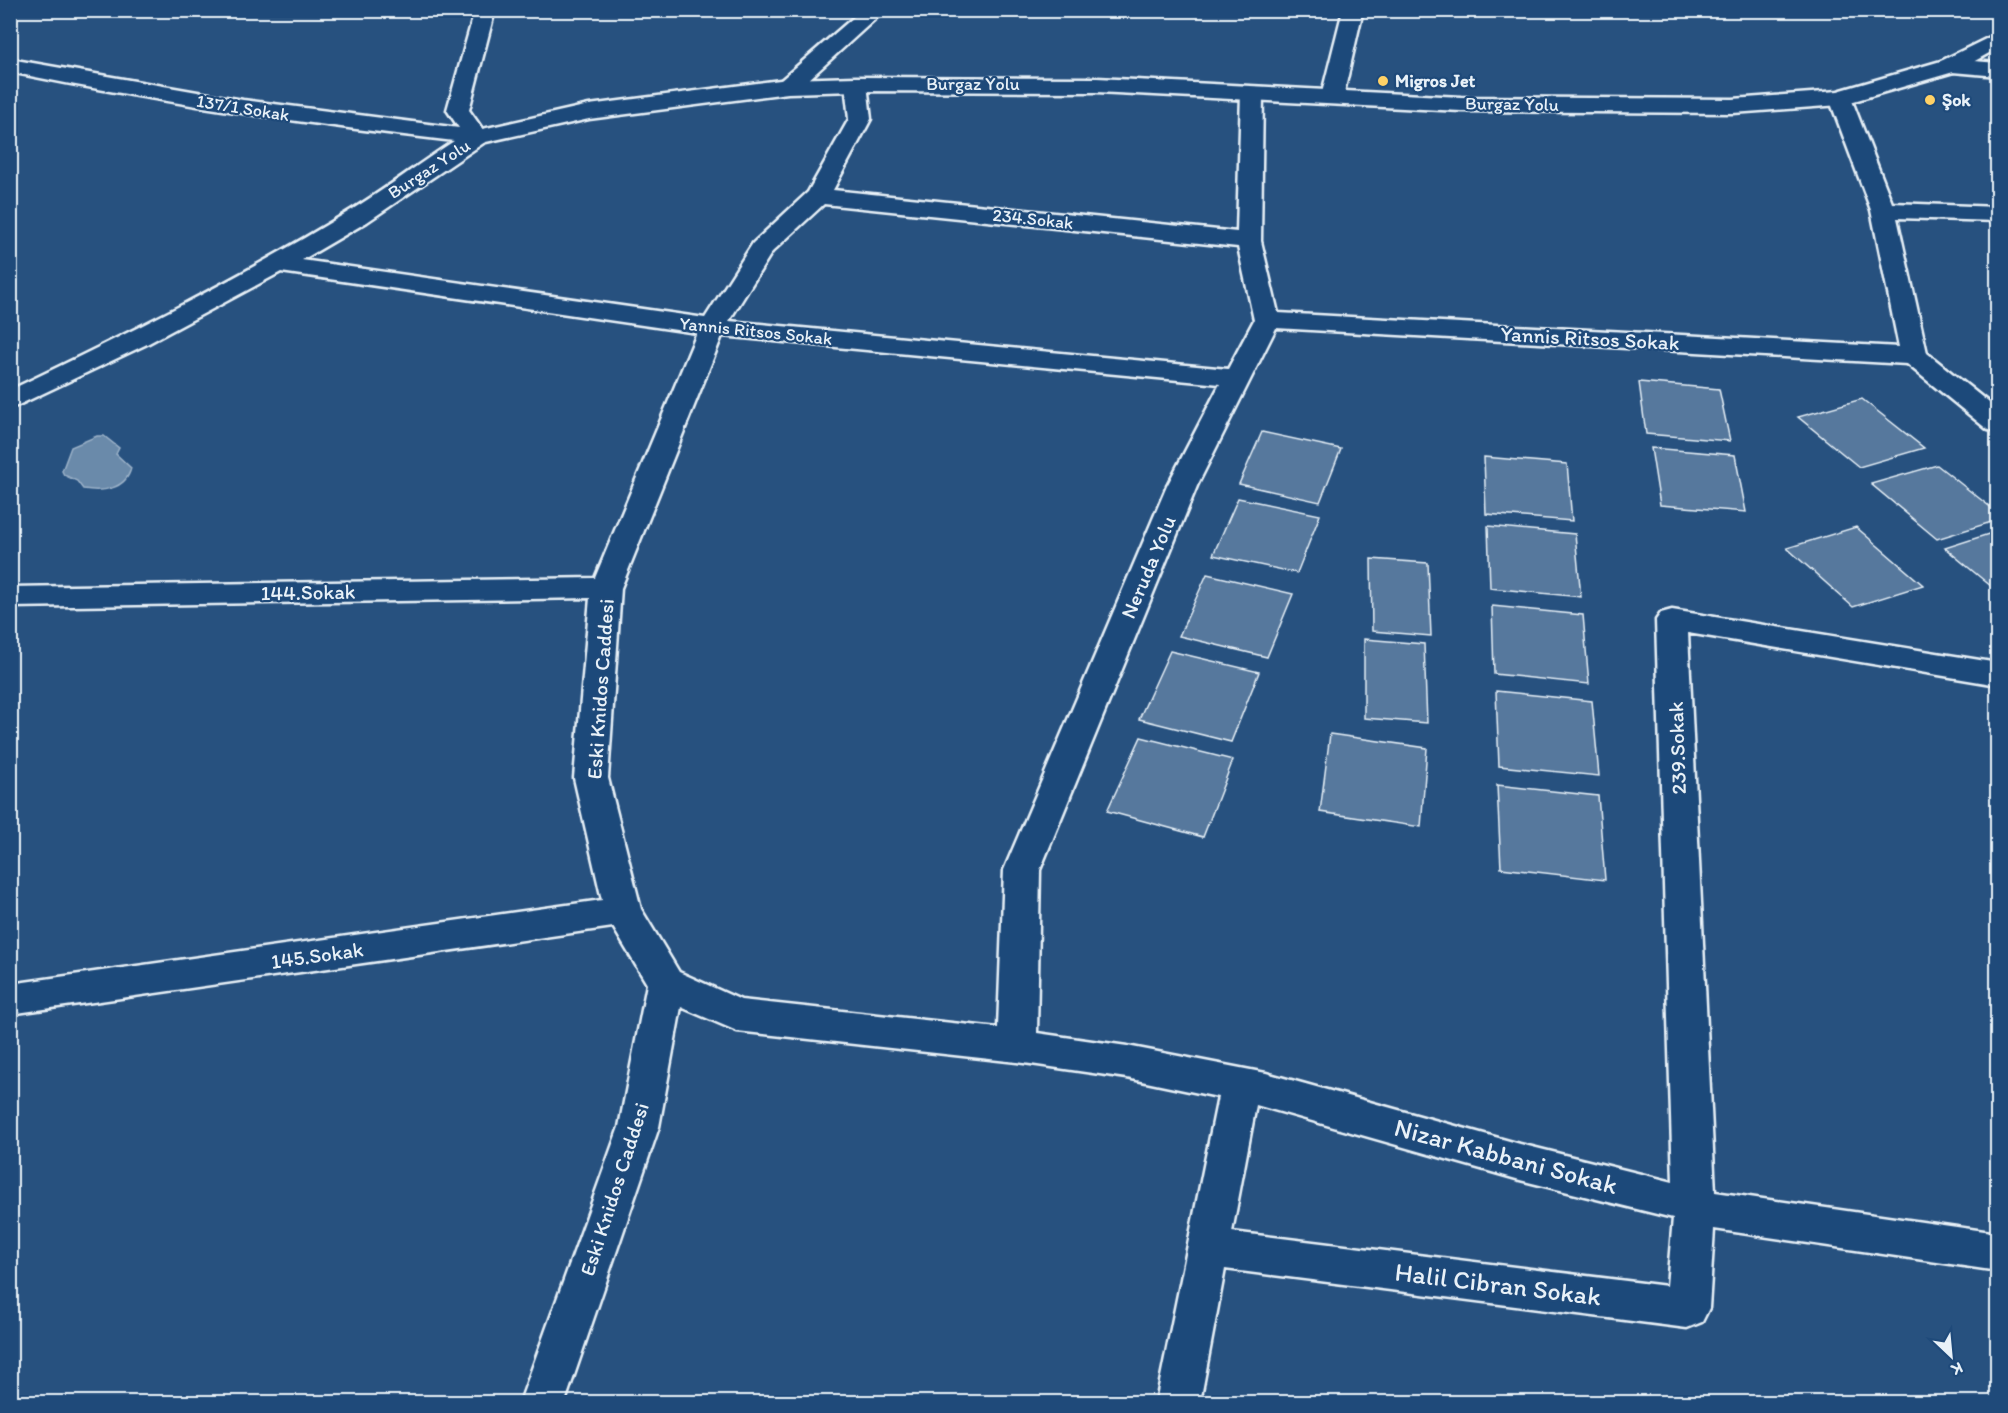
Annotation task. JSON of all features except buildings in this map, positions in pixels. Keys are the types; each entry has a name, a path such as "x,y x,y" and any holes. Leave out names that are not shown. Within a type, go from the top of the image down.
{"street":[{"path":"477,137 458,110 485,10"},
{"path":"788,86 875,10"},
{"path":"1332,97 1353,10"},
{"name":"Burgaz Yolu","path":"10,401 149,333 278,264 343,226 430,166 477,137 589,112 788,86 855,84 1097,85 1461,104 1733,106 1840,98 1949,66 1998,39"},
{"name":"137/1 Sokak","path":"10,65 123,89 322,120 477,137"},
{"path":"1949,66 1998,70"},
{"name":"Eski Knidos Caddesi","path":"542,1402 639,1127 666,983 623,911 591,778 606,588 712,327 762,249 818,196 860,119 855,84"},
{"path":"1252,93 1249,241 1267,320"},
{"path":"1840,98 1883,210 1914,356 1998,424"},
{"name":"234.Sokak","path":"818,196 1249,241"},
{"path":"1883,210 1998,214"},
{"name":"Yannis Ritsos Sokak","path":"278,264 712,327 1238,378"},
{"name":"Yannis Ritsos Sokak","path":"1267,320 1914,356"},
{"name":"Neruda Yolu","path":"1017,1046 1022,870 1182,486 1267,320"},
{"name":"144.Sokak","path":"10,597 606,588"},
{"name":"239.Sokak","path":"1695,1206 1672,620 1998,674"},
{"name":"145.Sokak","path":"10,999 623,911"},
{"name":"Nizar Kabbani Sokak","path":"666,983 736,1015 1017,1046 1127,1062 1240,1084 1520,1162 1695,1206 1998,1252"},
{"path":"1178,1402 1240,1084"},
{"name":"Halil Cibran Sokak","path":"1208,1248 1687,1308 1695,1206"}],"water":[{"path":"97,436 104,436 119,448 116,454 131,468 119,485 98,490 83,489 77,481 64,475 62,471 71,447"}],"place":[{"name":"Migros Jet","path":"1383,81"},
{"name":"Şok","path":"1930,100"}]}
